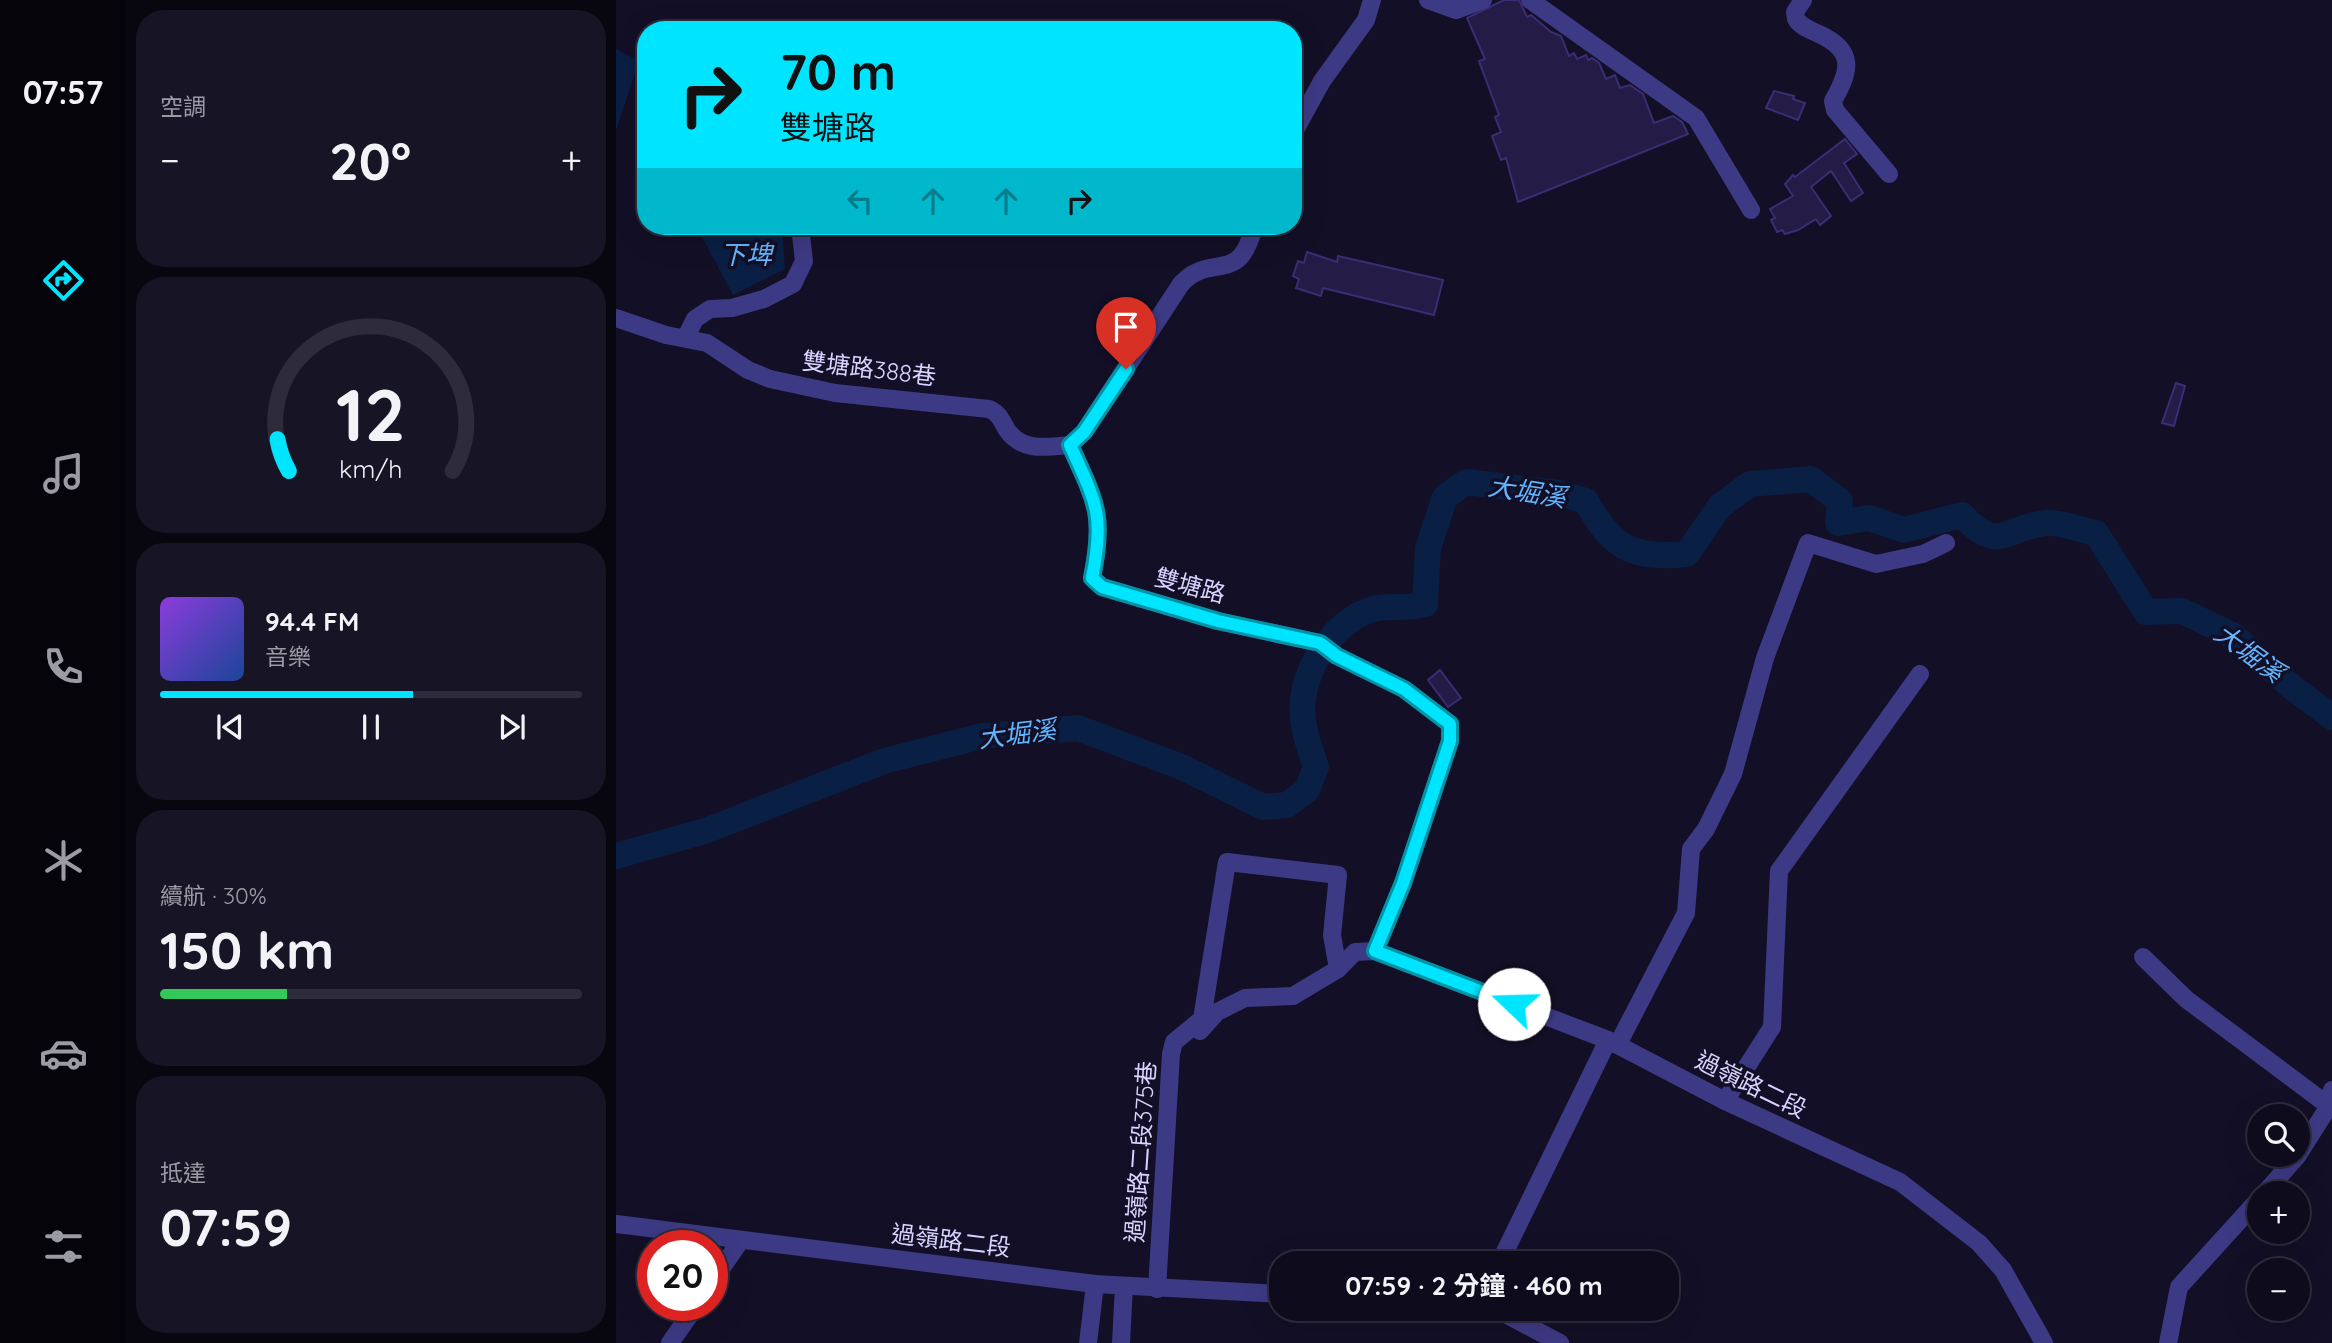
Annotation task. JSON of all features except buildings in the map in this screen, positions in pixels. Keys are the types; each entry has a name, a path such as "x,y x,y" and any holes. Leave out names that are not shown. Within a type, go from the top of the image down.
{"street":[{"path":"1302,118 1322,81 1366,20 1373,0"},
{"path":"1428,0 1456,10 1483,0"},
{"path":"1530,0 1696,118 1751,210"},
{"path":"1803,0 1795,12 1796,19 1836,42 1847,63 1848,73 1833,102 1835,110 1889,174"},
{"path":"686,337 695,319 710,309 732,308 764,299 793,284 804,261 801,235"},
{"path":"1070,445 1084,432 1181,284 1196,271 1234,261 1241,256 1251,235"},
{"name":"雙塘路388巷","path":"616,318 666,335 706,343 748,370 770,379 835,393 989,409 999,414 1013,438 1025,446 1070,445"},
{"name":"雙塘路","path":"1070,445 1096,506 1100,538 1092,578 1096,584 1218,621 1320,643 1337,656 1419,698 1450,724 1452,733 1403,883 1375,951"},
{"path":"1506,1251 1613,1042 1686,913 1690,849 1706,828 1733,774 1765,658 1808,543 1876,564 1923,554 1946,543"},
{"path":"1725,1101 1772,1027 1779,871 1920,674"},
{"name":"過嶺路二段375巷","path":"1157,1289 1171,1054 1174,1042 1202,1019 1227,862 1338,875 1332,935 1338,969"},
{"path":"1171,1054 1182,1051 1217,1012 1245,998 1293,996 1338,969 1355,952 1375,951"},
{"name":"過嶺路二段","path":"1375,951 1613,1042 1725,1101 1900,1182 1979,1242 2003,1270 2044,1343"},
{"path":"2143,957 2186,999 2330,1098 2310,1134"},
{"path":"2275,1181 2288,1167"},
{"path":"2168,1343 2179,1287 2247,1212"},
{"name":"過嶺路二段","path":"616,1224 1095,1284 1269,1294"},
{"path":"728,1259 741,1240"},
{"path":"1088,1343 1095,1284"},
{"path":"1121,1343 1124,1286"},
{"path":"670,1343 685,1321"},
{"path":"1519,1321 1560,1343"}],"water":[{"path":"616,49 637,60 637,67 616,130"},
{"name":"下埤","path":"701,235 783,235 785,269 733,295"}],"waterway":[{"name":"大堀溪","path":"616,856 705,831 884,761 982,736 1078,728 1184,768 1263,807 1287,805 1307,790 1316,767 1306,734 1302,707 1310,672 1316,659 1333,635 1355,617 1374,609 1425,604 1428,548 1445,497 1466,482 1559,493 1586,501 1615,540 1638,552 1652,555 1687,554 1720,506 1750,484 1811,479 1840,501 1838,523 1869,518 1904,530 1962,515 1985,534 1995,536 2047,523 2096,533 2146,612 2182,611 2234,636 2293,688 2332,717"}],"route":[{"path":"1126,369 1084,432 1070,445 1089,486 1099,524 1100,538 1092,578 1102,587 1218,621 1320,643 1337,656 1419,698 1450,724 1450,741 1403,883 1375,951 1514,1004"}]}
